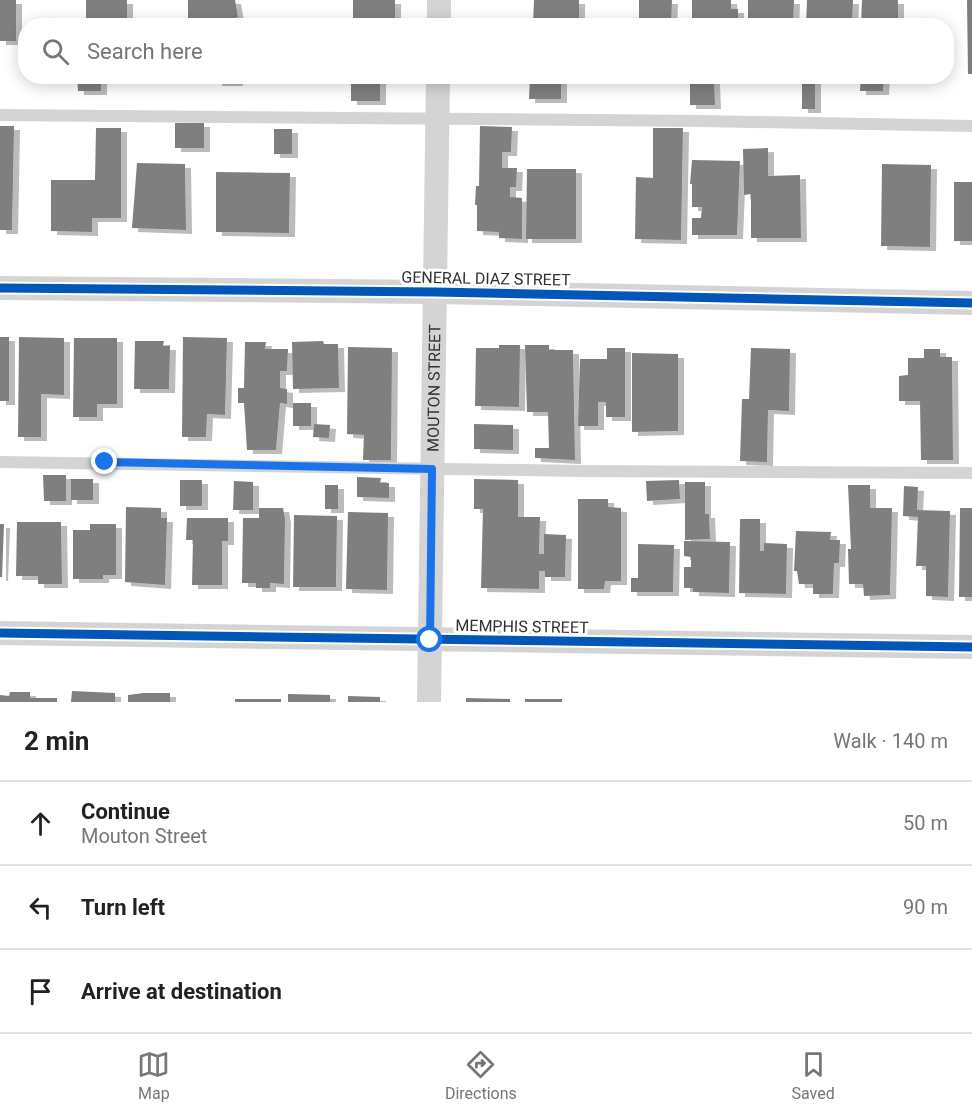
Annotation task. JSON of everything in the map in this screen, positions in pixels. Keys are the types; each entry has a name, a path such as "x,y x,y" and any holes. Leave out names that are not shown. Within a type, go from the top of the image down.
{"street":[{"path":"439,0 439,18"},
{"name":"MOUTON STREET","path":"429,702 438,84"},
{"name":"GENERAL DIAZ STREET","path":"0,288 435,291 972,303"},
{"name":"MEMPHIS STREET","path":"0,633 972,647"}],"lane":[{"path":"0,115 437,118 972,126"},
{"path":"0,462 432,469 972,473"}],"building":[{"path":"0,0 16,0 16,41 0,41"},
{"path":"86,0 127,0 127,18 86,18"},
{"path":"188,0 235,0 238,17 188,18"},
{"path":"353,0 395,0 395,18 353,18"},
{"path":"534,0 579,0 579,18 533,18"},
{"path":"639,0 672,0 671,18 639,18"},
{"path":"692,0 731,0 731,9 738,9 738,18 692,18"},
{"path":"748,0 794,0 793,18 748,18"},
{"path":"807,0 853,0 852,18 806,18"},
{"path":"862,0 898,0 898,18 861,18"},
{"path":"967,0 972,0 972,74 968,74"},
{"path":"78,84 101,84 101,91 78,91"},
{"path":"351,84 380,84 380,101 351,101"},
{"path":"530,84 561,84 561,99 529,99"},
{"path":"690,84 714,84 715,105 690,105"},
{"path":"802,84 815,84 815,109 802,109"},
{"path":"860,84 883,84 883,91 860,91"},
{"path":"175,123 204,123 204,148 175,148"},
{"path":"0,126 14,126 12,230 0,230"},
{"path":"480,126 512,127 511,152 502,152 502,168 517,168 516,187 510,187 510,197 522,198 522,239 499,238 499,232 477,231 477,205 475,205 476,186 479,186"},
{"path":"96,128 121,128 121,218 92,218 92,232 51,231 51,180 95,180"},
{"path":"653,128 683,128 681,240 635,239 636,177 653,178"},
{"path":"274,129 292,129 292,154 274,154"},
{"path":"768,148 768,176 800,175 801,238 751,238 751,194 744,195 743,149"},
{"path":"692,160 740,161 737,235 692,235 692,218 701,218 702,207 692,207 692,184 690,184"},
{"path":"137,163 185,164 186,230 132,228"},
{"path":"882,164 931,165 930,247 881,246"},
{"path":"527,169 576,169 576,239 526,239"},
{"path":"216,172 290,173 289,233 216,232"},
{"path":"954,182 972,182 972,241 954,241"},
{"path":"0,337 9,337 9,401 0,401"},
{"path":"19,337 64,338 64,395 41,394 41,437 18,437"},
{"path":"183,337 227,338 225,415 207,414 206,437 182,437"},
{"path":"74,338 117,338 117,404 97,404 97,417 73,417"},
{"path":"135,341 164,341 163,346 170,346 169,389 134,389"},
{"path":"323,341 324,344 338,344 339,388 293,389 292,342"},
{"path":"245,342 266,342 265,349 288,349 287,371 280,371 280,388 287,389 287,404 280,403 276,450 247,450 244,403 238,403 238,388 244,388"},
{"path":"499,345 520,345 519,407 475,406 476,348 499,348"},
{"path":"525,345 549,345 549,350 573,350 575,460 535,458 535,448 549,448 548,412 527,412"},
{"path":"348,347 392,348 391,460 363,460 364,435 347,434"},
{"path":"607,348 625,348 625,417 606,417 606,402 598,402 598,426 578,426 580,359 607,359"},
{"path":"751,348 790,349 789,411 768,410 767,462 740,461 742,399 749,399"},
{"path":"924,349 940,349 940,357 952,357 953,460 921,460 920,401 899,401 899,376 908,375 908,358 924,358"},
{"path":"632,353 678,354 678,431 632,432"},
{"path":"293,403 311,403 311,426 293,426"},
{"path":"314,424 330,425 329,438 313,437"},
{"path":"474,424 513,425 513,450 474,449"},
{"path":"43,475 66,475 66,501 44,501"},
{"path":"357,477 381,478 380,483 389,483 389,498 357,497"},
{"path":"71,479 93,479 93,500 71,500"},
{"path":"474,479 518,480 518,517 540,517 539,554 544,554 544,534 566,535 565,577 545,577 545,571 539,571 539,589 481,588 483,509 474,509"},
{"path":"180,480 202,480 202,506 180,506"},
{"path":"679,480 680,499 647,501 646,481"},
{"path":"234,481 253,482 253,510 233,510"},
{"path":"685,482 705,482 705,514 709,514 710,539 685,540"},
{"path":"325,485 338,485 338,509 325,509"},
{"path":"848,485 870,485 870,508 892,508 890,595 864,596 863,584 849,584 848,549 851,549"},
{"path":"904,486 918,487 917,510 950,511 948,597 926,596 926,566 916,566 918,517 903,516"},
{"path":"578,499 608,499 608,507 621,508 621,581 605,581 604,589 578,589"},
{"path":"126,507 161,508 161,518 167,518 165,585 125,582"},
{"path":"259,508 283,508 285,519 284,584 270,583 270,588 256,588 256,583 242,583 243,518 259,518"},
{"path":"960,508 972,508 972,597 959,597"},
{"path":"348,512 388,513 387,590 346,589"},
{"path":"294,515 337,516 336,587 293,587"},
{"path":"187,518 228,518 228,541 222,541 222,585 192,585 193,540 186,540"},
{"path":"740,519 760,519 760,551 764,551 764,543 787,544 786,594 739,593"},
{"path":"17,522 61,522 62,584 38,584 38,576 16,576"},
{"path":"0,524 4,524 2,577 0,577"},
{"path":"90,524 116,524 116,575 103,575 103,579 73,579 73,530 90,530"},
{"path":"796,531 831,532 830,540 840,540 839,563 834,563 833,594 813,594 813,584 799,584 797,571 794,571"},
{"path":"684,541 730,542 729,593 693,592 693,588 684,588 684,567 691,567 691,557 684,556"},
{"path":"638,544 674,545 673,592 631,592 631,578 638,578"},
{"path":"72,691 115,693 115,702 71,702"},
{"path":"10,692 30,692 30,698 57,698 57,702 0,702 0,695 9,696"},
{"path":"170,693 170,702 128,702 128,695"},
{"path":"288,694 330,695 330,702 288,702"},
{"path":"348,696 380,697 380,702 348,702"},
{"path":"466,698 510,699 510,702 466,702"},
{"path":"235,699 281,699 281,702 235,702"},
{"path":"525,699 562,699 562,702 525,702"}],"cycle path":[{"path":"0,288 435,292 972,303"},
{"path":"0,633 972,647"}],"route":[{"path":"105,462 432,469 430,640"}]}
